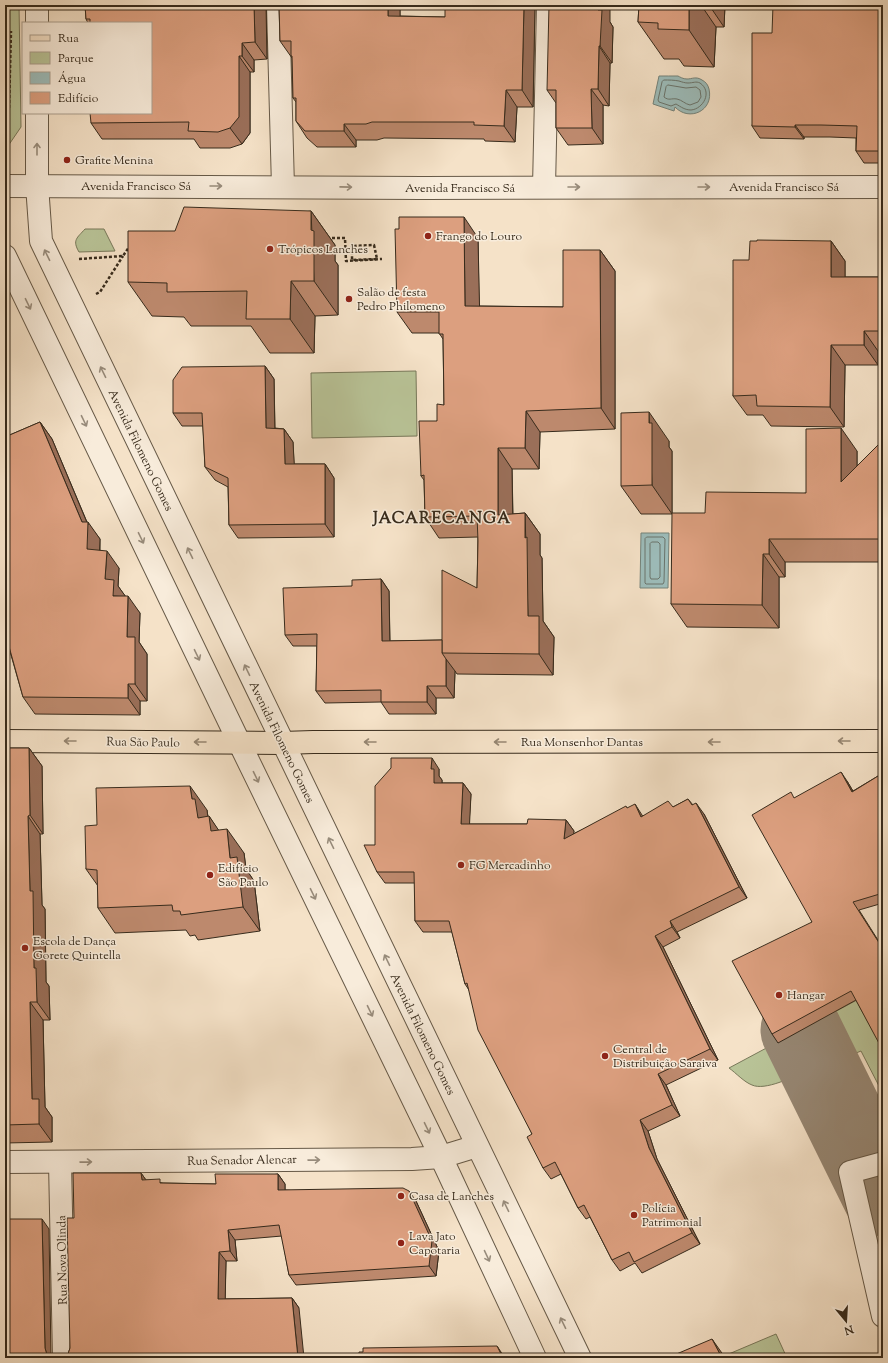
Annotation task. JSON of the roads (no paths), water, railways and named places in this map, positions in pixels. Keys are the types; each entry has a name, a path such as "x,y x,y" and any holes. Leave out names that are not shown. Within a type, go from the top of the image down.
{"main road":[{"name":"Rua São Paulo","path":"5,741 282,743"},
{"name":"Rua Monsenhor Dantas","path":"282,743 883,741"}],"street":[{"path":"37,5 37,22"},
{"path":"278,5 283,187"},
{"path":"544,188 548,5"},
{"name":"Avenida Filomeno Gomes","path":"37,114 37,185 41,241 580,1358"},
{"name":"Avenida Francisco Sá","path":"5,186 423,188 883,187"},
{"path":"5,256 441,1157 535,1358"},
{"name":"Rua Senador Alencar","path":"5,1162 412,1159 441,1157 477,1146"},
{"name":"Rua Nova Olinda","path":"60,1162 64,1358"},
{"path":"883,1164 850,1172 883,1316"}],"water":[{"path":"659,76 678,76 686,79 696,78 702,80 707,84 709,89 710,97 708,103 699,112 693,114 687,114 675,107 674,111 653,104"},
{"path":"641,533 669,533 668,588 640,588"}],"place":[{"name":"Grafite Menina","path":"67,160"},
{"name":"Frango do Louro","path":"428,236"},
{"name":"Trópicos Lanches","path":"270,249"},
{"name":"Salão de festa Pedro Philomeno","path":"349,299"},
{"name":"FG Mercadinho","path":"461,865"},
{"name":"Edifício São Paulo","path":"210,875"},
{"name":"Escola de Dança Gorete Quintella","path":"25,948"},
{"name":"Hangar","path":"779,995"},
{"name":"Central de Distribuição Saraiva","path":"605,1056"},
{"name":"Casa de Lanches","path":"401,1196"},
{"name":"Polícia Patrimonial","path":"634,1215"},
{"name":"Lava Jato Capotaria","path":"401,1243"}],"district":[{"name":"JACARECANGA","path":"442,517"}]}
